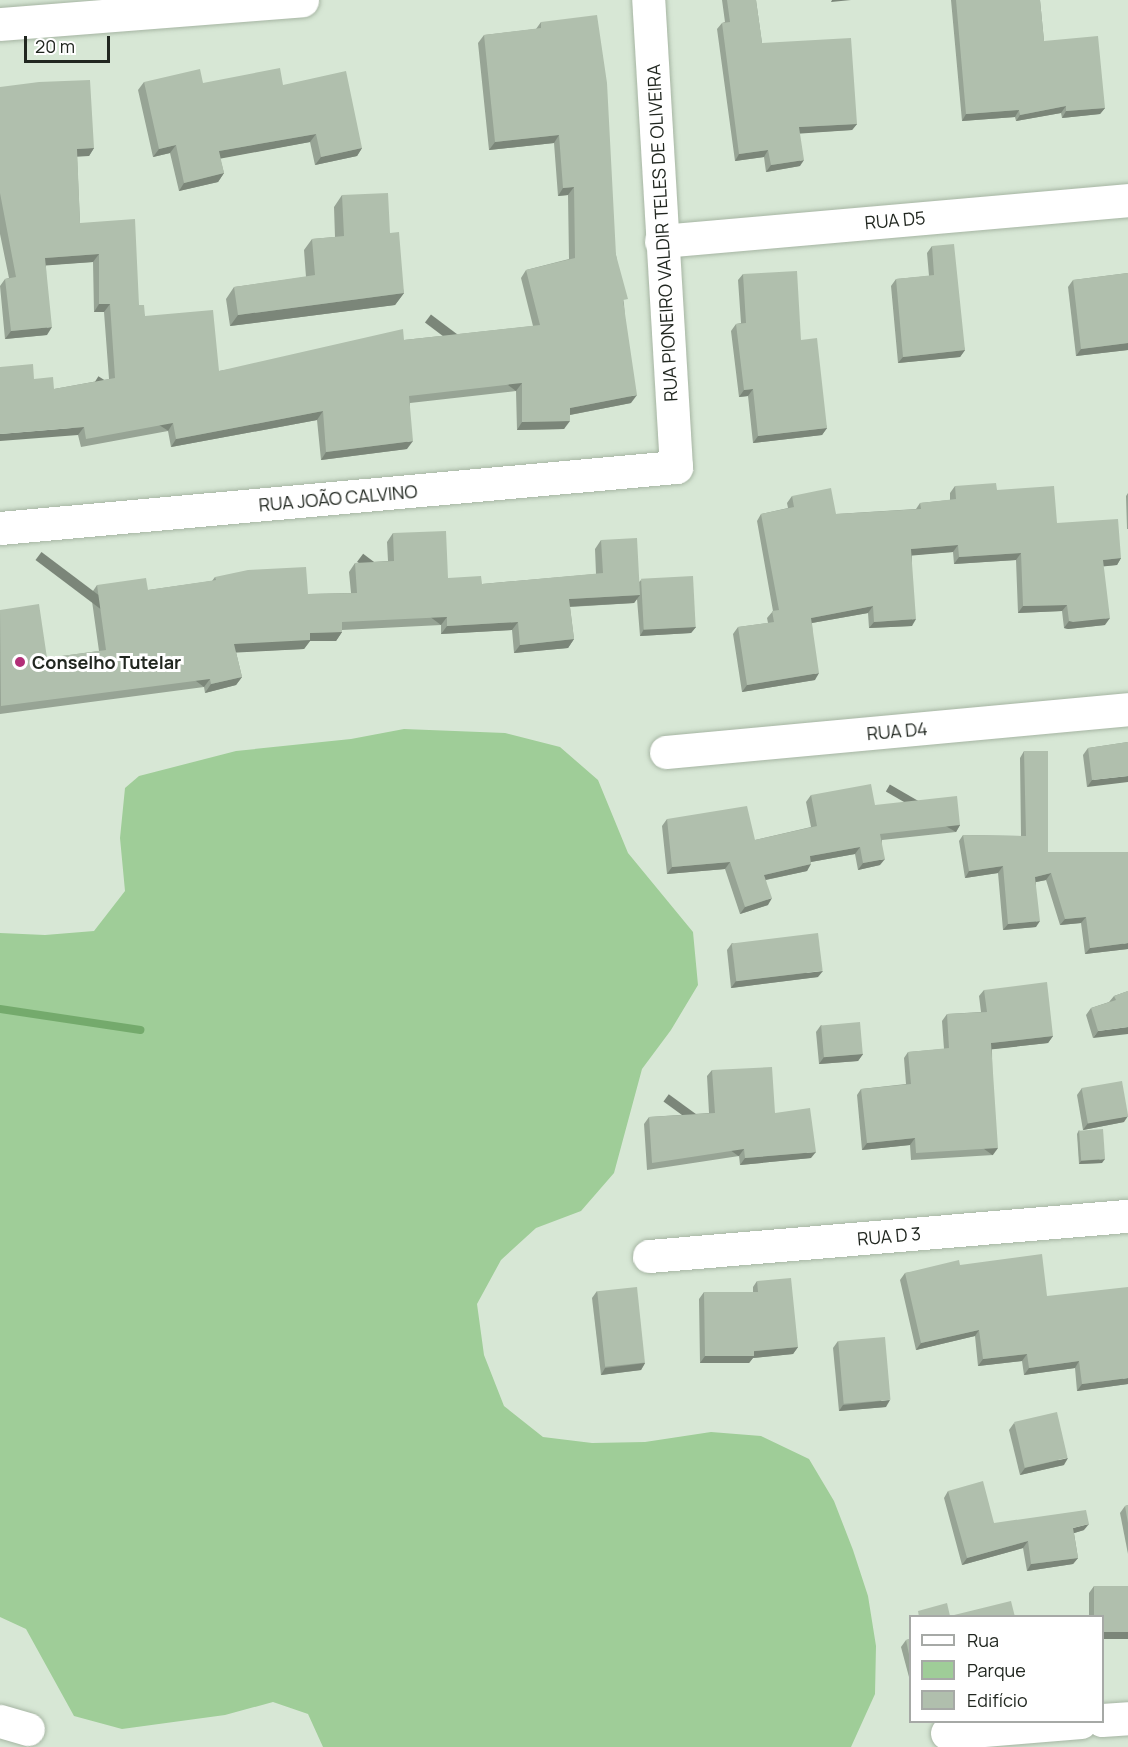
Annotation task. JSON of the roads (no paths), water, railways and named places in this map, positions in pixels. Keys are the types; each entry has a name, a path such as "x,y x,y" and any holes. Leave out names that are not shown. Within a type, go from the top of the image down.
{"street":[{"path":"0,24 302,0"},
{"name":"RUA PIONEIRO VALDIR TELES DE OLIVEIRA","path":"648,0 676,467"},
{"name":"RUA D5","path":"661,241 1128,200"},
{"name":"RUA JOÃO CALVINO","path":"0,528 676,467"},
{"name":"RUA D4","path":"666,752 1128,710"},
{"name":"RUA D 3","path":"649,1256 1128,1216"},
{"path":"1104,1720 1128,1718"},
{"path":"947,1733 1068,1723"}],"waterway":[{"path":"0,1009 140,1030"}],"place":[{"name":"Conselho Tutelar","path":"20,662"}]}
